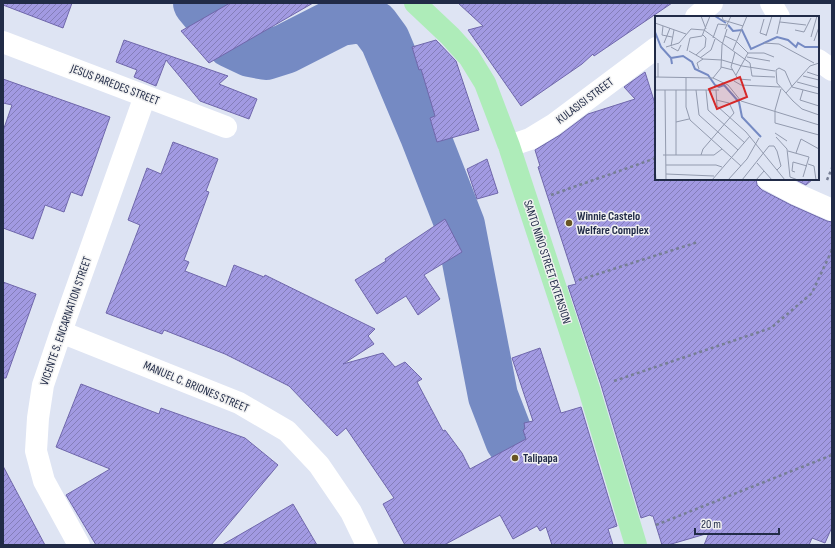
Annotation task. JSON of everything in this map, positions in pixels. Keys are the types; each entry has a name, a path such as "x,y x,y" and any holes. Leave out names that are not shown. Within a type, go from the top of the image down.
{"main road":[{"name":"SANTO NIÑO STREET EXTENSION","path":"415,3 450,36 469,57 485,83 509,146 556,287 635,540"}],"street":[{"path":"697,16 712,3"},
{"path":"772,3 778,16"},
{"name":"JESUS PAREDES STREET","path":"3,42 226,127"},
{"name":"KULASISI STREET","path":"509,146 530,139 553,125 655,49"},
{"path":"819,61 832,70"},
{"name":"VICENTE S. ENCARNATION STREET","path":"80,545 44,481 36,451 38,418 43,385 145,96"},
{"path":"770,180 796,194 832,210"},
{"name":"MANUEL C. BRIONES STREET","path":"61,332 239,403 287,432 319,465 351,512 367,545"}],"path":[{"path":"528,202 655,158"},
{"path":"556,287 698,242"},
{"path":"589,389 771,328 812,293 832,250"},
{"path":"635,540 832,455"}],"building":[{"path":"3,3 72,3 63,28 3,5"},
{"path":"230,3 313,3 209,63 181,31"},
{"path":"458,3 672,3 594,56 593,54 582,64 521,106 468,30 483,26"},
{"path":"124,40 228,76 219,84 257,99 249,119 200,101 166,60 156,86 134,77 137,70 116,62"},
{"path":"436,40 456,61 479,130 437,142 430,118 435,116 421,69 419,70 412,47"},
{"path":"645,72 655,104 655,180 756,180 757,185 762,190 791,205 832,222 832,527 825,543 812,538 809,545 704,545 709,533 668,545 662,545 653,516 650,515 641,518 601,385 568,286 576,284 538,167 540,166 535,150 560,135 588,114 635,99 624,87"},
{"path":"3,79 110,117 82,196 71,192 64,212 45,205 33,239 3,228 3,131 12,105 3,103"},
{"path":"173,142 218,159 206,191 209,192 184,260 189,262 185,271 226,287 234,265 264,277 265,275 375,329 368,336 374,344 343,364 383,353 395,367 405,362 422,379 417,382 443,431 445,430 462,453 470,469 526,439 523,430 525,429 524,423 533,421 512,358 540,348 561,413 581,407 617,526 608,529 613,545 552,545 546,527 540,531 537,526 513,539 500,515 444,545 405,545 383,504 394,498 346,428 337,436 289,386 225,354 164,330 162,334 106,313 140,225 128,220 147,168 161,174"},
{"path":"487,159 498,193 477,199 467,169"},
{"path":"796,180 812,180 806,185"},
{"path":"445,219 462,252 424,275 440,299 418,315 406,296 377,314 355,280 386,261 385,259"},
{"path":"3,282 36,294 6,378 3,378"},
{"path":"81,384 159,414 161,408 245,438 278,465 211,545 96,545 66,495 110,469 56,447"},
{"path":"3,466 45,545 3,545"},
{"path":"293,504 317,545 222,545"}],"waterway":[{"path":"198,3 231,43 250,52 266,55 285,49 340,21 360,18 374,25 385,40 424,133 460,225 493,396 510,440 525,462 539,477 555,490 566,506 578,545"}],"place":[{"name":"Winnie Castelo Welfare Complex","path":"569,223"},
{"name":"Talipapa","path":"515,458"}]}
